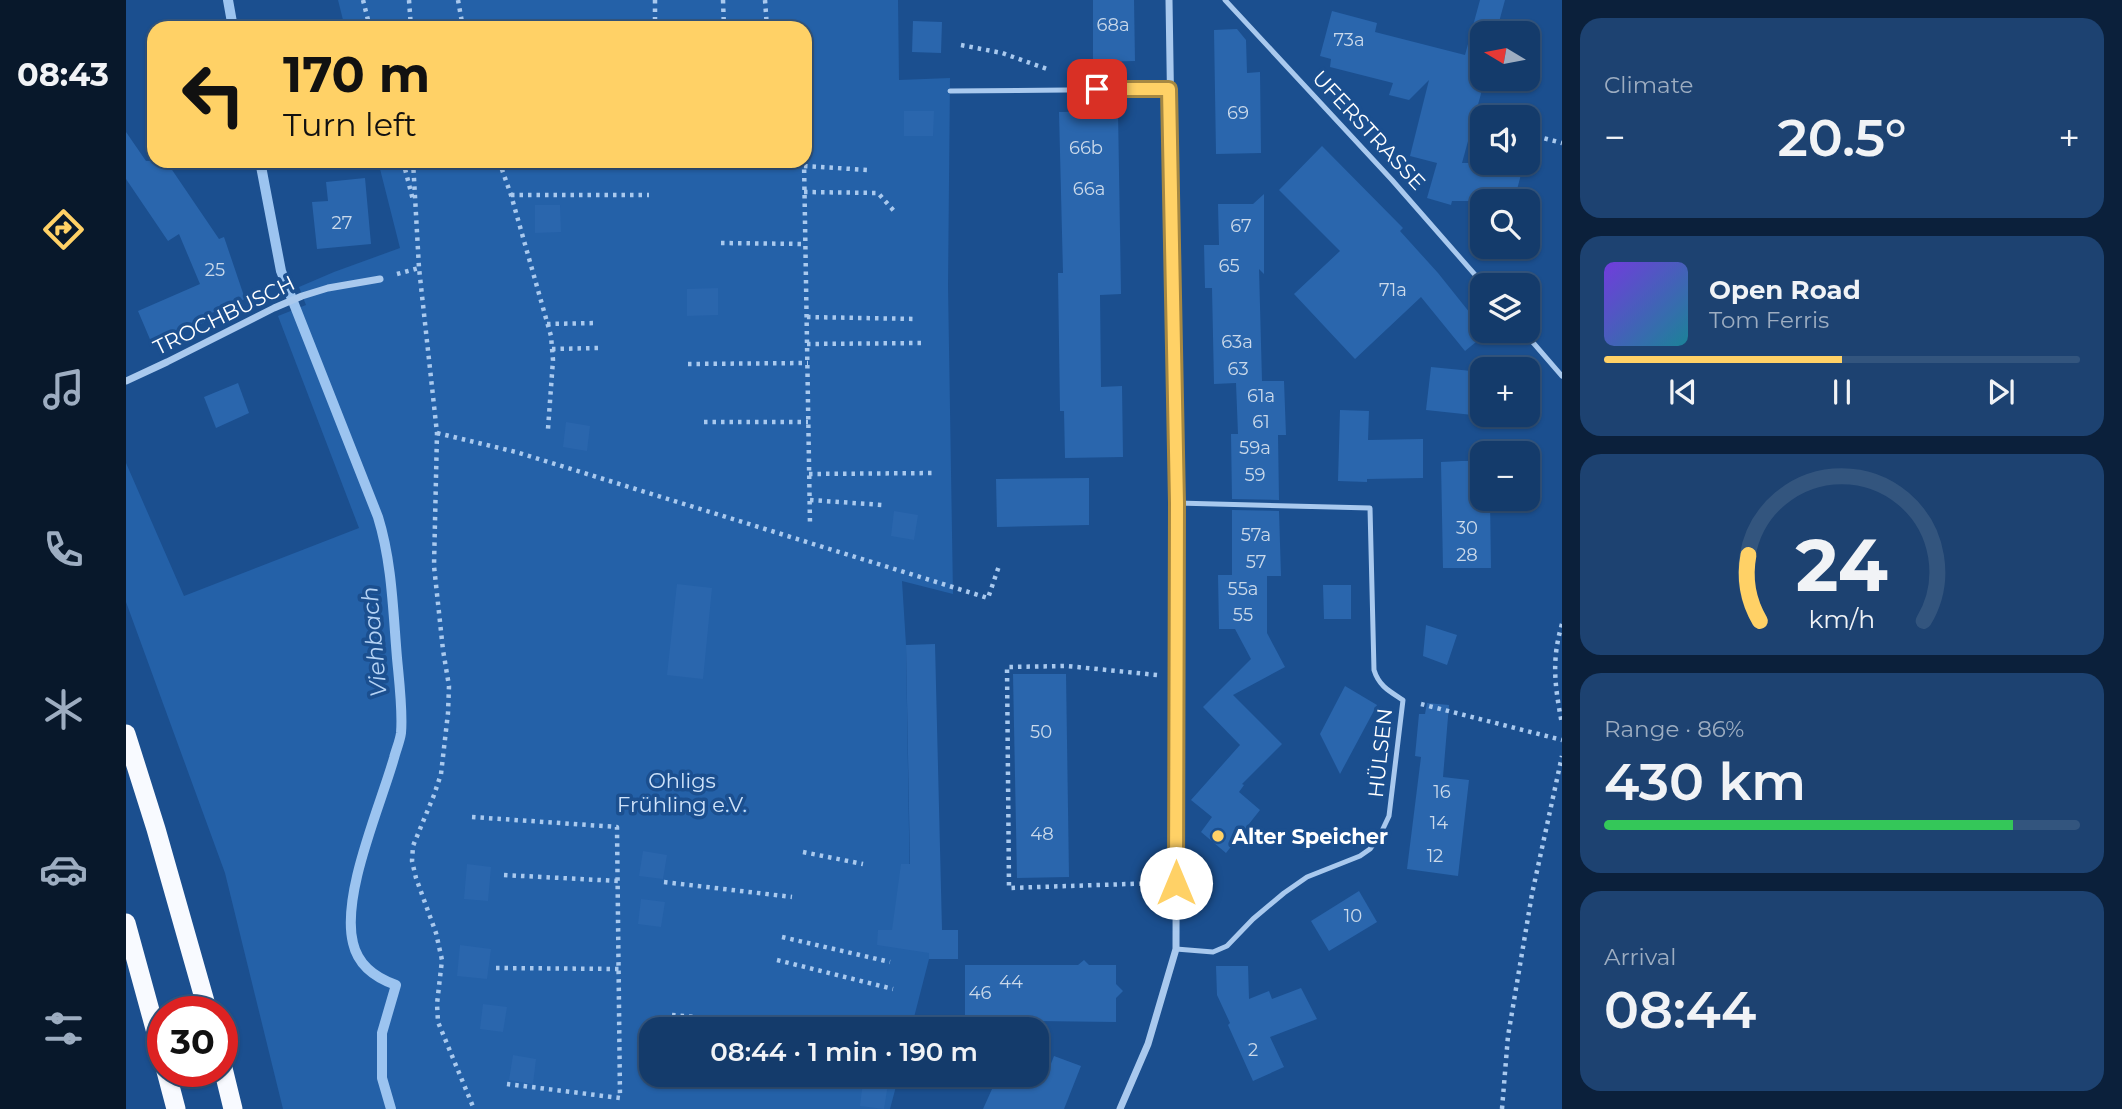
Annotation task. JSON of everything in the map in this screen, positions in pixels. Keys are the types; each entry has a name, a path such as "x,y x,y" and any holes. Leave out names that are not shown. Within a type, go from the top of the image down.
{"highway":[{"path":"126,734 203,996"},
{"path":"126,923 147,1000"},
{"path":"170,1087 176,1109"},
{"path":"228,1087 233,1109"}],"street":[{"path":"1119,1109 1148,1044 1176,949 1177,503 1169,0"},
{"name":"TROCHBUSCH","path":"126,380 274,307 328,288 380,279"}],"lane":[{"name":"UFERSTRASSE","path":"1225,0 1392,180 1473,273"},
{"path":"950,91 1169,89"},
{"path":"1533,343 1562,376"},
{"name":"HÜLSEN","path":"1176,949 1213,951 1227,946 1284,893 1307,877 1360,856 1370,849 1389,816 1403,700 1384,688 1377,680 1374,670 1370,508 1177,503"}],"path":[{"path":"363,0 368,21"},
{"path":"409,0 410,21"},
{"path":"458,0 462,21"},
{"path":"655,0 655,21"},
{"path":"723,0 724,21"},
{"path":"765,0 766,21"},
{"path":"961,45 1002,52 1059,74 1074,90"},
{"path":"1540,137 1562,143"},
{"path":"812,165 868,170"},
{"path":"405,168 417,215"},
{"path":"414,168 419,268 437,433 434,566 449,686 440,774 413,846 412,861 442,960 437,1004 438,1022 474,1109"},
{"path":"501,168 552,349 548,429"},
{"path":"804,168 810,524"},
{"path":"804,192 878,193 894,211"},
{"path":"511,195 649,195"},
{"path":"721,243 804,244"},
{"path":"807,317 916,319"},
{"path":"547,324 598,323"},
{"path":"807,344 923,343"},
{"path":"552,349 598,348"},
{"path":"688,364 808,363"},
{"path":"704,422 808,422"},
{"path":"437,433 516,452 988,598 999,566"},
{"path":"809,474 936,473"},
{"path":"810,500 883,505"},
{"path":"1562,624 1555,647 1555,678 1562,724"},
{"path":"1176,883 1009,888 1007,667 1068,666 1177,677"},
{"path":"1403,700 1562,740"},
{"path":"1502,1109 1508,1036 1532,894 1562,756"},
{"path":"472,817 617,827 621,1098 507,1083"},
{"path":"803,852 863,864"},
{"path":"504,875 618,881"},
{"path":"664,882 792,897"},
{"path":"782,937 890,962"},
{"path":"777,960 893,989"},
{"path":"496,968 619,969"},
{"path":"673,1015 695,1017"}],"green space":[{"name":"Ohligs Frühling e.V.","path":"338,0 898,0 899,80 950,78 948,286 953,594 902,581 906,645 910,893 929,930 929,959 914,1017 639,1017 639,1087 896,1087 890,1109 283,1109 225,873 126,602 126,463 184,596 359,528 278,316 306,305 299,287 400,248 380,168 812,168 812,21 343,21"}],"building":[{"path":"1093,0 1134,0 1135,61 1093,62"},
{"path":"1480,0 1505,0 1499,21 1474,21"},
{"path":"1332,11 1377,23 1375,32 1465,55 1470,37 1470,91 1482,91 1478,105 1470,105 1470,134 1462,163 1470,163 1470,175 1521,175 1517,189 1470,189 1470,201 1452,201 1451,205 1427,198 1437,163 1410,156 1429,80 1409,100 1389,95 1393,83 1330,67 1331,59 1320,56"},
{"path":"913,21 942,22 941,53 912,52"},
{"path":"1237,29 1246,40 1247,73 1260,72 1261,153 1216,154 1214,30"},
{"path":"904,111 934,111 933,136 904,136"},
{"path":"1118,111 1121,294 1100,295 1101,387 1122,386 1123,457 1065,458 1064,411 1060,411 1058,273 1063,273 1059,112"},
{"path":"126,132 147,161 147,168 171,168 219,239 224,237 245,299 202,317 205,322 152,344 138,311 200,284 179,234 168,241 126,179"},
{"path":"1322,146 1403,228 1400,231 1470,313 1470,343 1475,343 1465,351 1421,297 1355,359 1294,294 1340,251 1279,190"},
{"path":"365,178 371,244 317,249 312,202 328,201 326,182"},
{"path":"1264,194 1264,274 1259,269 1262,381 1284,381 1286,435 1278,435 1279,500 1232,499 1231,434 1238,434 1236,383 1214,384 1212,288 1205,288 1204,245 1219,245 1218,204 1253,204"},
{"path":"535,205 560,205 561,232 535,233"},
{"path":"718,288 718,315 687,316 687,289"},
{"path":"1431,367 1470,371 1470,415 1426,410"},
{"path":"238,383 249,413 216,428 204,397"},
{"path":"1340,410 1369,411 1368,440 1423,439 1423,478 1338,481"},
{"path":"566,422 590,426 587,451 563,447"},
{"path":"1470,461 1470,511 1490,511 1491,568 1443,568 1441,462"},
{"path":"1089,478 1089,525 997,527 996,479"},
{"path":"1232,510 1279,511 1281,576 1267,576 1267,633 1285,667 1233,695 1282,744 1242,784 1244,785 1239,792 1260,810 1226,853 1201,832 1212,817 1191,800 1240,745 1203,707 1251,659 1235,629 1219,629 1218,575 1232,575"},
{"path":"894,511 918,515 914,540 891,536"},
{"path":"677,584 712,588 703,679 667,675"},
{"path":"1323,585 1351,585 1351,619 1324,619"},
{"path":"1426,625 1457,635 1447,665 1423,656"},
{"path":"935,644 942,930 958,930 958,959 929,959 929,953 877,945 878,930 892,930 901,864 910,864 906,645"},
{"path":"1013,674 1066,674 1069,877 1017,878"},
{"path":"1345,686 1377,705 1340,774 1320,734"},
{"path":"1427,703 1449,705 1443,777 1469,780 1458,876 1407,869 1421,757 1415,756 1419,714 1425,714"},
{"path":"643,851 667,855 663,879 639,876"},
{"path":"467,864 491,867 488,901 464,899"},
{"path":"1359,891 1377,922 1329,951 1311,921"},
{"path":"641,899 665,902 661,927 638,924"},
{"path":"460,945 491,949 487,979 457,976"},
{"path":"1084,960 1089,965 1116,965 1116,984 1123,991 1116,998 1116,1022 1049,1021 1049,1017 965,1017 965,965 1078,965"},
{"path":"1216,966 1248,966 1249,999 1269,991 1272,999 1301,988 1317,1019 1270,1037 1284,1067 1253,1081 1217,995"},
{"path":"483,1004 507,1007 503,1032 480,1029"},
{"path":"513,1055 536,1059 533,1084 509,1080"},
{"path":"1054,1056 1081,1066 1064,1109 983,1109 993,1087 1049,1087 1049,1069"},
{"path":"862,1087 888,1087 884,1109 860,1106"}],"waterway":[{"name":"Viehbach","path":"228,0 232,21"},
{"name":"Viehbach","path":"261,168 281,271 378,517 389,569 402,715 401,733 357,876 351,923 353,943 359,958 375,974 396,985 382,1033 382,1078 391,1109"}],"place":[{"name":"Alter Speicher","path":"1218,836"}],"route":[{"path":"1097,89 1169,89 1177,503 1176,883"}]}
